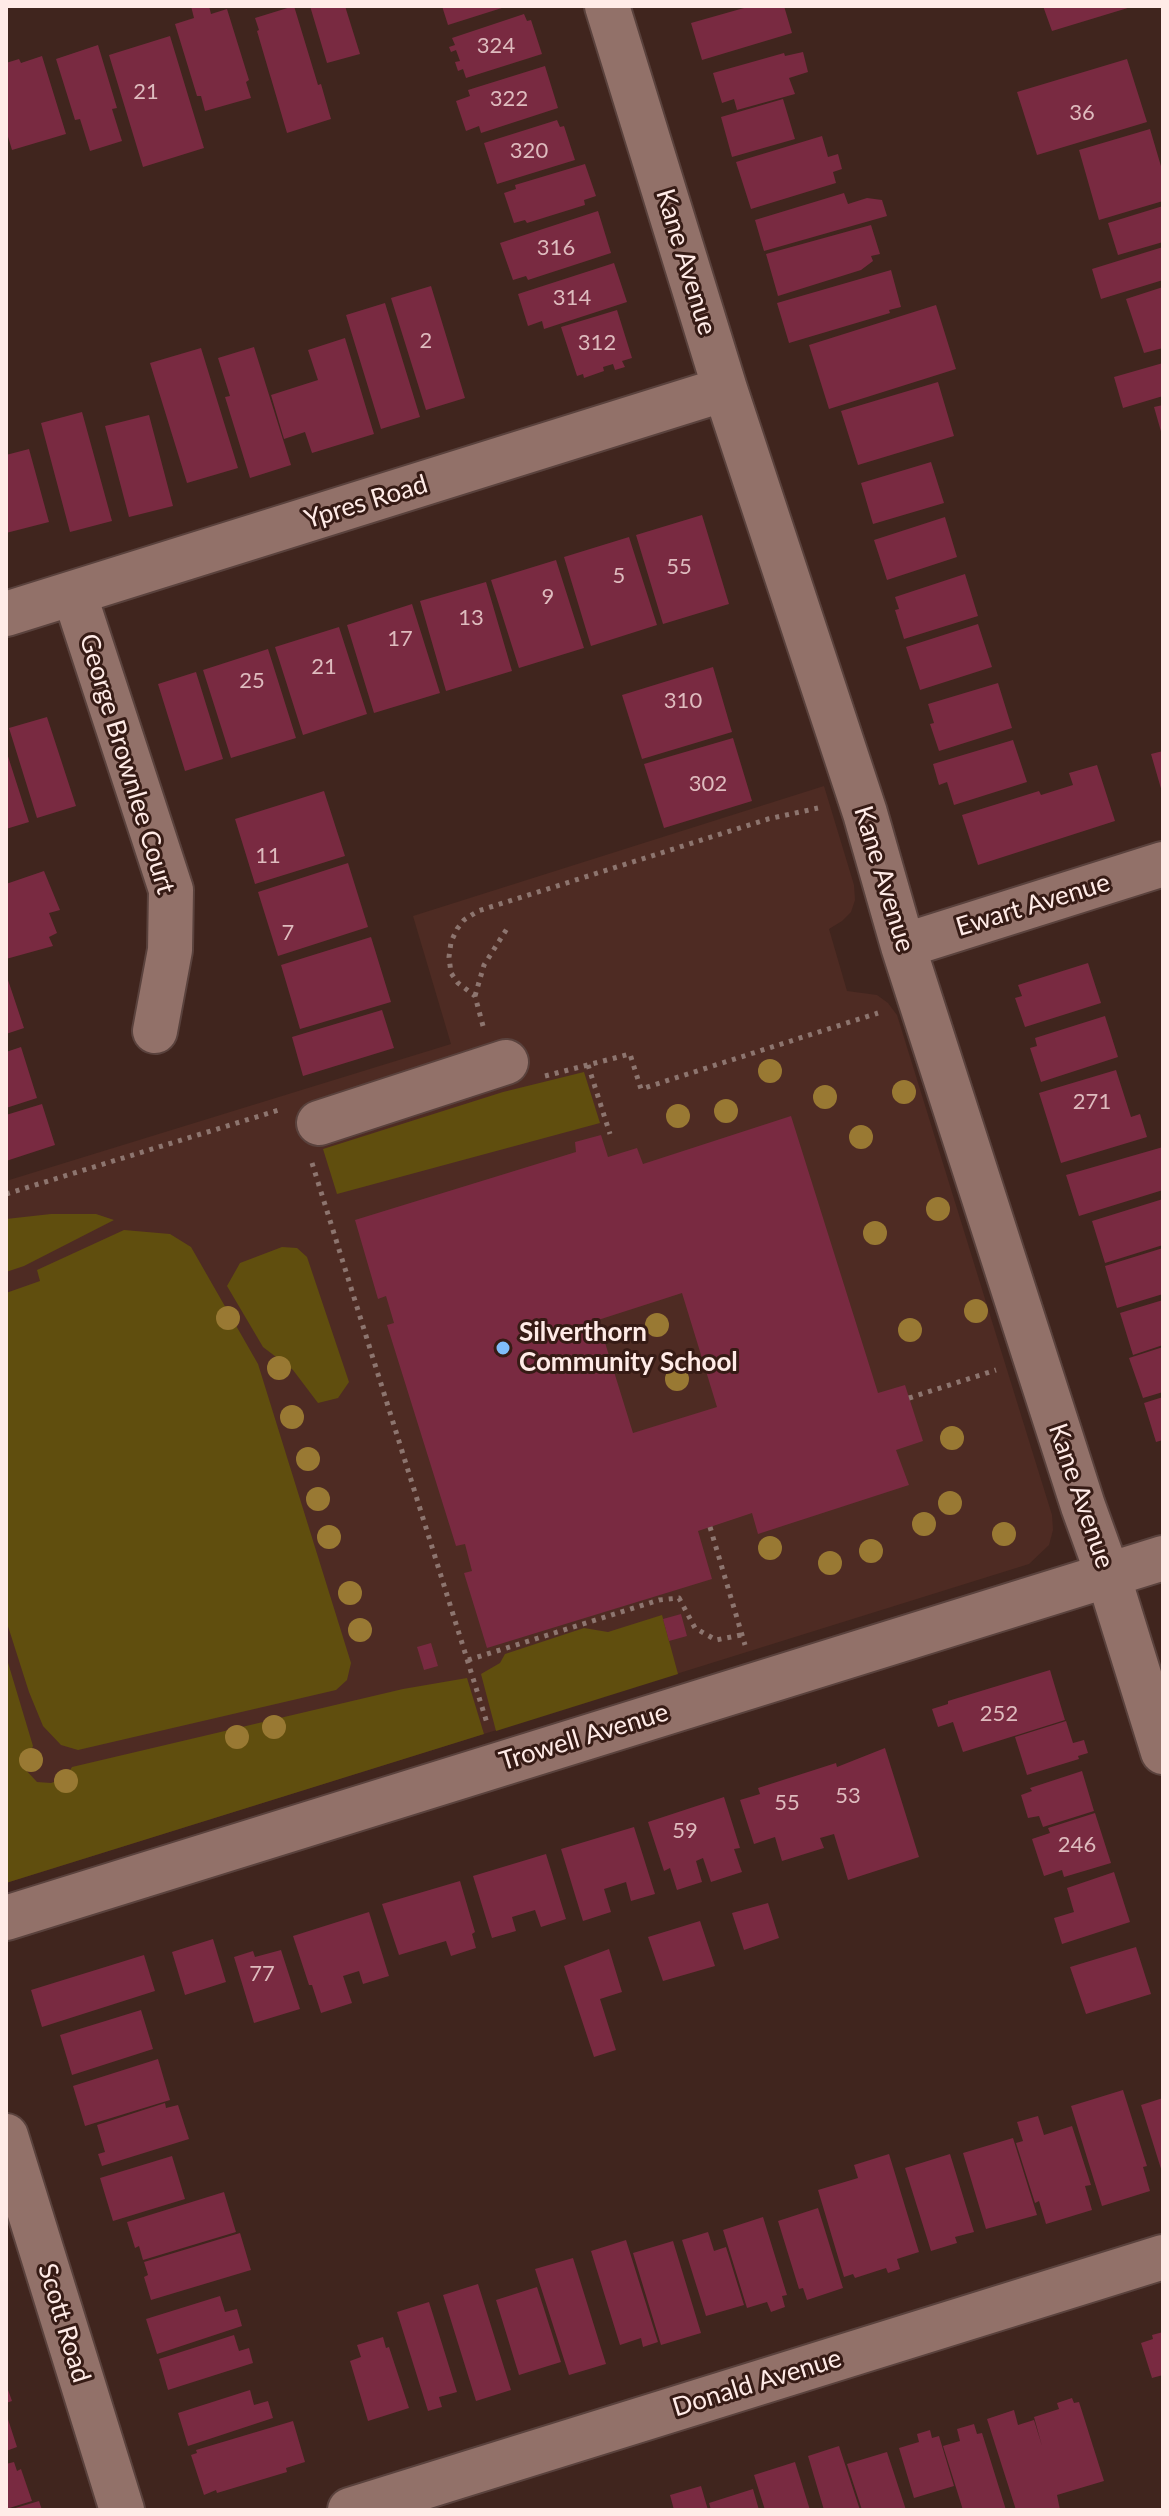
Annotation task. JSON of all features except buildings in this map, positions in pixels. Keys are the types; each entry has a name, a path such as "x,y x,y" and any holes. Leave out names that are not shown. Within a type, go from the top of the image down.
{"street":[{"name":"Kane Avenue","path":"607,6 725,389 865,813 903,946 1163,1752"},
{"name":"Ypres Road","path":"6,614 725,389"},
{"name":"George Brownlee Court","path":"74,593 171,890 170,950 155,1031"},
{"name":"Ewart Avenue","path":"903,946 1163,864"},
{"path":"303,1130 508,1059"},
{"name":"Trowell Avenue","path":"6,1918 1163,1558"},
{"name":"Scott Road","path":"6,2136 122,2510"},
{"name":"Donald Avenue","path":"350,2510 1163,2257"}],"path":[{"path":"821,807 768,819 478,911 464,920 451,942 451,973 475,996 508,1059 588,1065 630,1054 641,1089 883,1012"},
{"path":"475,996 484,965 508,927"},
{"path":"588,1065 610,1134"},
{"path":"6,1194 303,1130 488,1724"},
{"path":"909,1398 997,1370"},
{"path":"710,1527 748,1656"},
{"path":"468,1660 659,1600 679,1598 695,1628 716,1640 741,1635"}],"shaded area":[{"name":"Silverthorn Community School","path":"824,786 854,885 855,900 851,912 829,929 847,991 877,995 897,1015 1052,1515 1053,1530 1049,1545 1029,1564 6,1883 6,1181 451,1044 413,916"},
{"path":"584,1072 600,1123 337,1194 323,1149 503,1092"},
{"path":"51,1214 96,1214 114,1220 24,1266 6,1272 6,1219"},
{"path":"124,1230 170,1234 191,1247 258,1364 351,1663 347,1680 336,1690 78,1750 61,1745 43,1726 6,1620 6,1293 40,1281 37,1270"},
{"path":"282,1247 297,1248 307,1257 349,1382 338,1398 318,1403 293,1370 263,1347 227,1286 240,1263"},
{"path":"662,1615 678,1674 496,1731 481,1674 500,1663 505,1654 584,1628 608,1632"},
{"path":"6,1656 33,1746 24,1768 37,1782 51,1783 65,1778 72,1767 403,1689 467,1678 484,1734 6,1883"}],"place":[{"name":"Silverthorn Community School","path":"503,1348"}]}
